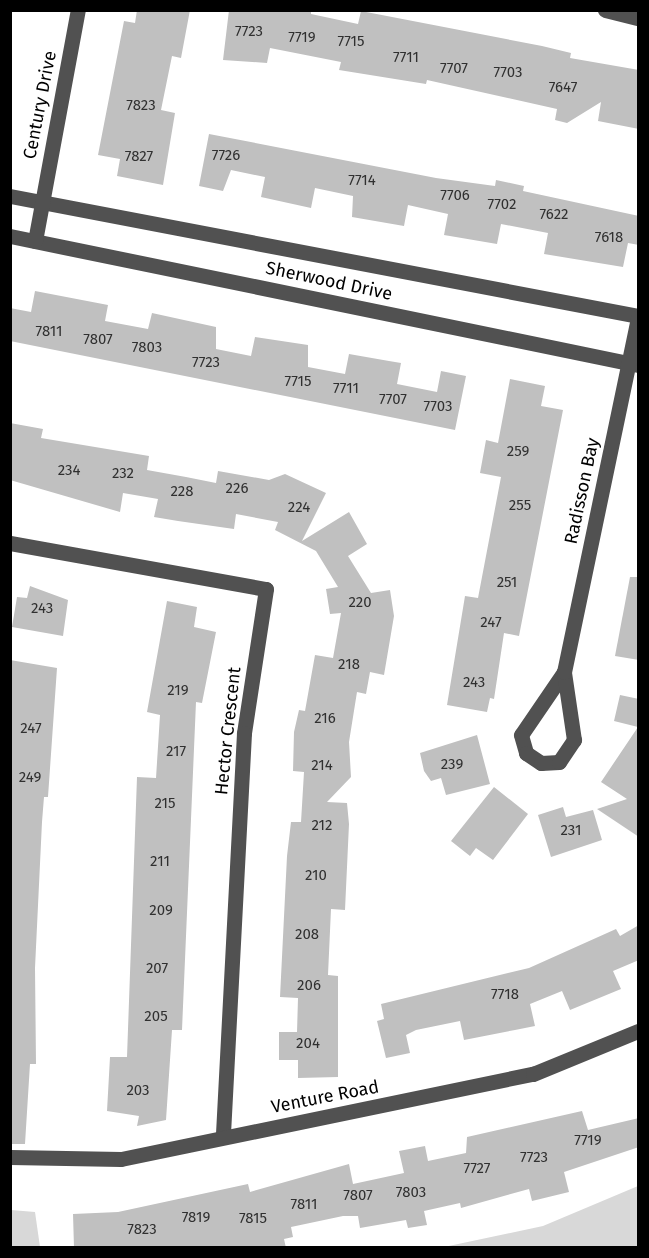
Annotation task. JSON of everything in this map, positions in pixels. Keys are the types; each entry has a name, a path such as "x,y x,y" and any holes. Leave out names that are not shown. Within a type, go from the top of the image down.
{"street":[{"name":"Century Drive","path":"35,241 78,10"},
{"path":"605,10 639,18"},
{"name":"Sherwood Drive","path":"10,196 639,317"},
{"name":"Sherwood Drive","path":"10,236 634,364"},
{"name":"Radisson Bay","path":"564,672 521,735 525,753 541,764 567,756 574,740 564,672 634,364 639,317"},
{"name":"Hector Crescent","path":"10,543 266,589 244,733 223,1136"},
{"name":"Venture Road","path":"10,1157 121,1159 223,1136 533,1074 639,1031"}],"shaded area":[{"path":"638,1186 638,1247 444,1247 543,1226"},
{"path":"11,1210 35,1212 40,1247 11,1247"}],"building":[{"path":"137,10 190,10 181,58 172,56 161,110 175,113 163,185 117,176 120,159 98,155 124,21 135,23"},
{"path":"229,10 311,10 311,14 358,24 361,11 542,46 571,53 570,58 639,70 639,129 598,121 601,102 567,123 555,120 557,109 427,80 426,84 339,70 341,62 270,48 267,63 223,60"},
{"path":"209,134 436,178 495,186 496,180 524,186 523,191 639,216 639,245 628,243 623,267 544,254 548,233 501,224 497,244 444,235 448,214 408,205 404,226 352,217 353,196 315,188 311,208 261,197 265,177 231,170 223,191 199,186"},
{"path":"35,291 108,305 105,321 148,329 152,313 216,327 216,349 251,356 255,337 308,345 308,367 345,374 349,354 401,363 397,384 437,392 441,371 466,376 455,430 10,341 10,308 31,312"},
{"path":"510,379 545,386 541,406 563,410 519,636 504,633 494,699 490,698 487,712 447,705 465,596 478,598 501,477 480,473 486,440 498,443"},
{"path":"10,423 43,429 41,438 149,456 147,470 216,483 218,471 269,480 285,474 326,493 302,541 349,512 367,544 348,556 371,593 390,590 394,616 384,675 370,672 366,694 357,692 349,742 351,777 327,802 347,803 349,824 345,910 331,909 328,975 338,976 338,1077 298,1078 298,1060 279,1060 279,1032 297,1032 298,998 280,997 287,856 291,822 301,822 304,772 293,771 294,732 299,710 305,711 315,655 333,658 341,613 330,614 326,589 338,587 316,551 275,530 278,522 236,514 234,529 154,517 158,499 123,493 120,512 10,480"},
{"path":"630,577 639,577 639,660 615,656"},
{"path":"30,586 68,600 63,636 12,627 17,597 27,598"},
{"path":"167,601 197,607 194,627 216,632 202,703 196,702 182,1030 172,1030 166,1120 137,1126 139,1116 107,1111 110,1057 127,1057 137,777 156,778 160,715 147,712"},
{"path":"10,660 57,668 48,797 44,797 42,822 35,968 36,1064 30,1064 25,1144 10,1144"},
{"path":"620,695 639,699 639,837 597,809 627,799 601,782 638,727 614,721"},
{"path":"477,735 490,784 446,795 441,778 431,781 424,771 420,753"},
{"path":"494,787 528,814 493,860 476,848 470,856 451,841"},
{"path":"563,807 566,817 593,810 602,840 551,857 538,815"},
{"path":"639,925 639,960 613,971 621,989 570,1010 562,991 530,1004 535,1026 464,1040 460,1021 416,1030 406,1035 410,1053 386,1058 377,1021 384,1019 381,1004 529,968 616,929 620,936"},
{"path":"582,1111 588,1130 639,1118 639,1147 564,1172 569,1192 532,1201 529,1189 461,1208 460,1203 424,1211 427,1225 408,1228 406,1220 360,1228 358,1216 343,1216 291,1227 293,1237 284,1239 286,1248 74,1248 73,1214 118,1212 248,1184 250,1192 349,1164 353,1184 404,1173 399,1151 425,1146 428,1161 466,1153 467,1137"}]}
